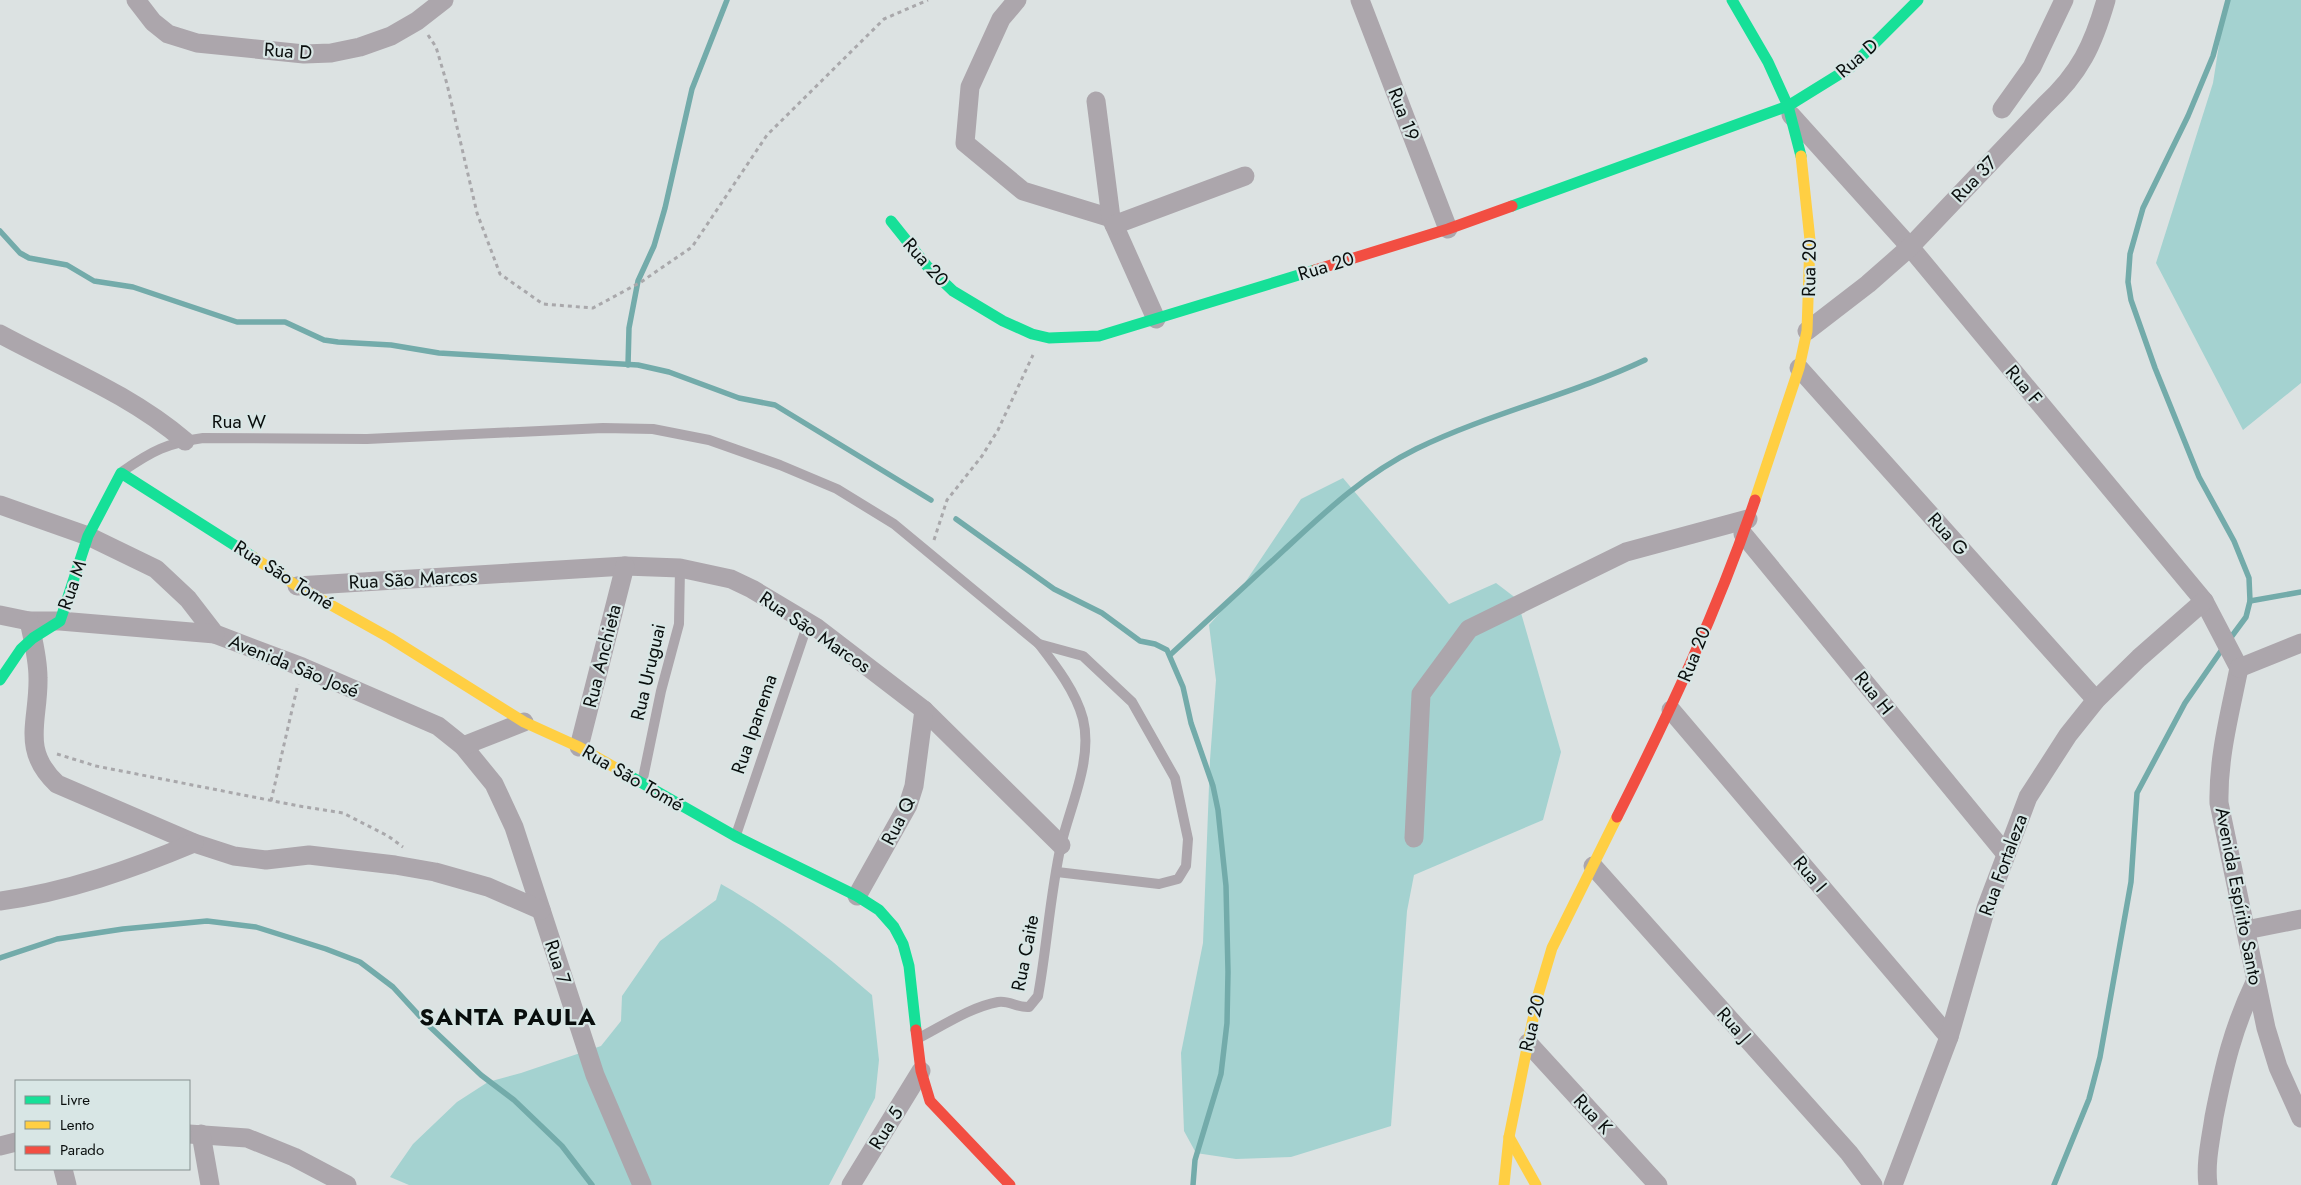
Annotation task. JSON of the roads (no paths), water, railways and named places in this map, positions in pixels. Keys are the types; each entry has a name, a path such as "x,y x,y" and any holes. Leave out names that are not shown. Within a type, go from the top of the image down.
{"street":[{"name":"Rua D","path":"136,0 153,22 168,34 197,43 304,54 331,53 360,47 391,36 417,21 444,0"},
{"path":"1017,0 1000,19 970,87 965,143 1024,191 1112,222 1245,176"},
{"name":"Rua 19","path":"1360,0 1448,229"},
{"name":"Rua 20","path":"1504,1185 1509,1138 1528,1042 1538,995 1552,948 1671,710 1745,527 1799,368 1808,332 1810,240 1808,202 1802,162 1790,111 1768,62 1732,0"},
{"name":"Rua D","path":"1790,111 1851,67 1918,0"},
{"path":"2002,109 2032,67 2064,0"},
{"name":"Rua 37","path":"1808,332 1868,284 1910,247 2062,89 2078,70 2091,47 2106,0"},
{"path":"1096,101 1112,222 1156,319"},
{"name":"Rua 20","path":"891,220 911,248 936,277 960,297 988,313 1042,337 1070,339 1099,336 1448,229 1790,111"},
{"name":"Rua F","path":"1790,111 1910,247 2204,601 2239,668"},
{"path":"0,334 95,381 139,406 185,441"},
{"name":"Rua G","path":"1799,368 2096,700"},
{"name":"Rua M","path":"60,621 88,536 121,473"},
{"name":"Rua São Tomé","path":"121,473 201,522 296,586 390,638 524,722 579,747 735,836 856,896 879,910 894,927 903,944 908,966 921,1071 930,1101 1010,1185"},
{"name":"Avenida São José","path":"0,505 88,536 156,568 188,599 215,634 302,667 438,726 463,746"},
{"path":"1414,838 1422,694 1469,629 1626,552 1745,527"},
{"name":"Rua H","path":"1745,527 2005,853"},
{"name":"Rua São Marcos","path":"296,586 625,566 680,568 732,579 808,623 924,710 1061,845"},
{"name":"Rua Anchieta","path":"579,747 625,566"},
{"name":"Rua Fortaleza","path":"1893,1185 1949,1037 1986,908 2005,853 2028,797 2068,736 2096,700 2139,658 2204,601"},
{"path":"0,615 31,629 60,621 215,634"},
{"path":"0,680 21,649 31,629"},
{"path":"31,629 38,659 33,747 40,762 57,784 194,843 248,859 266,860 309,855 396,865 435,872 488,888 541,910"},
{"path":"2239,668 2301,643"},
{"name":"Avenida Espírito Santo","path":"2239,668 2223,746 2219,774 2219,803 2255,982 2278,1067 2301,1118"},
{"name":"Rua Q","path":"856,896 908,805 914,786 924,710"},
{"name":"Rua I","path":"1671,710 1949,1037"},
{"path":"463,746 524,722"},
{"name":"Rua 7","path":"463,746 494,784 514,827 595,1075 642,1185"},
{"path":"0,901 37,896 114,873 194,843"},
{"name":"Rua J","path":"1592,866 1849,1153 1873,1185"},
{"path":"2246,930 2301,919"},
{"path":"2205,1183 2211,1136 2225,1060 2240,1013 2255,982"},
{"name":"Rua K","path":"1528,1042 1658,1185"},
{"name":"Rua 5","path":"851,1185 921,1071"},
{"path":"210,1185 195,1134 247,1138 294,1157 347,1185"},
{"path":"1509,1138 1536,1185"},
{"path":"0,1146 15,1142"},
{"path":"63,1170 67,1185"}],"lane":[{"name":"Rua W","path":"121,473 150,452 185,441 235,438 366,440 603,428 653,429 709,440 780,465 837,489 894,524 1039,644"},
{"name":"Rua Uruguai","path":"642,783 661,691 678,624 680,568"},
{"name":"Rua Ipanema","path":"735,836 808,623"},
{"name":"Rua Caite","path":"918,1039 967,1013 989,1004 1004,1001 1022,1008 1034,1003 1038,996 1061,845 1082,773 1084,737 1083,720 1076,701 1055,665 1039,644"},
{"path":"1039,644 1083,656 1132,702 1175,778 1188,839 1186,866 1178,879 1171,882 1159,884 1057,872"}],"waterway":[{"path":"628,365 629,328 638,281 654,246 665,208 692,89 727,0"},
{"path":"2228,0 2213,56 2188,116 2143,208 2130,254 2128,282 2131,300 2155,368 2199,477 2234,541 2249,578 2250,601 2246,617 2229,640"},
{"path":"0,231 20,253 29,258 67,265 94,281 133,287 237,322 285,322 324,340 338,342 391,345 439,353 638,365 669,372 739,398 775,405 931,500"},
{"path":"1170,655 1330,508 1363,482 1397,459 1444,436 1588,384 1645,360"},
{"path":"956,519 1054,589 1102,613 1140,641 1155,644 1167,650 1183,687 1191,723 1213,786 1218,810 1226,886 1228,972 1227,1023 1221,1074 1195,1160 1193,1185"},
{"path":"2250,601 2301,592"},
{"path":"2054,1185 2089,1099 2100,1057 2131,882 2137,793 2185,703 2223,648"},
{"path":"0,958 57,939 123,929 207,921 256,927 360,962 393,987 427,1024 481,1075 514,1100 562,1146 592,1185"}],"district":[{"name":"SANTA PAULA","path":"508,1016"}]}
